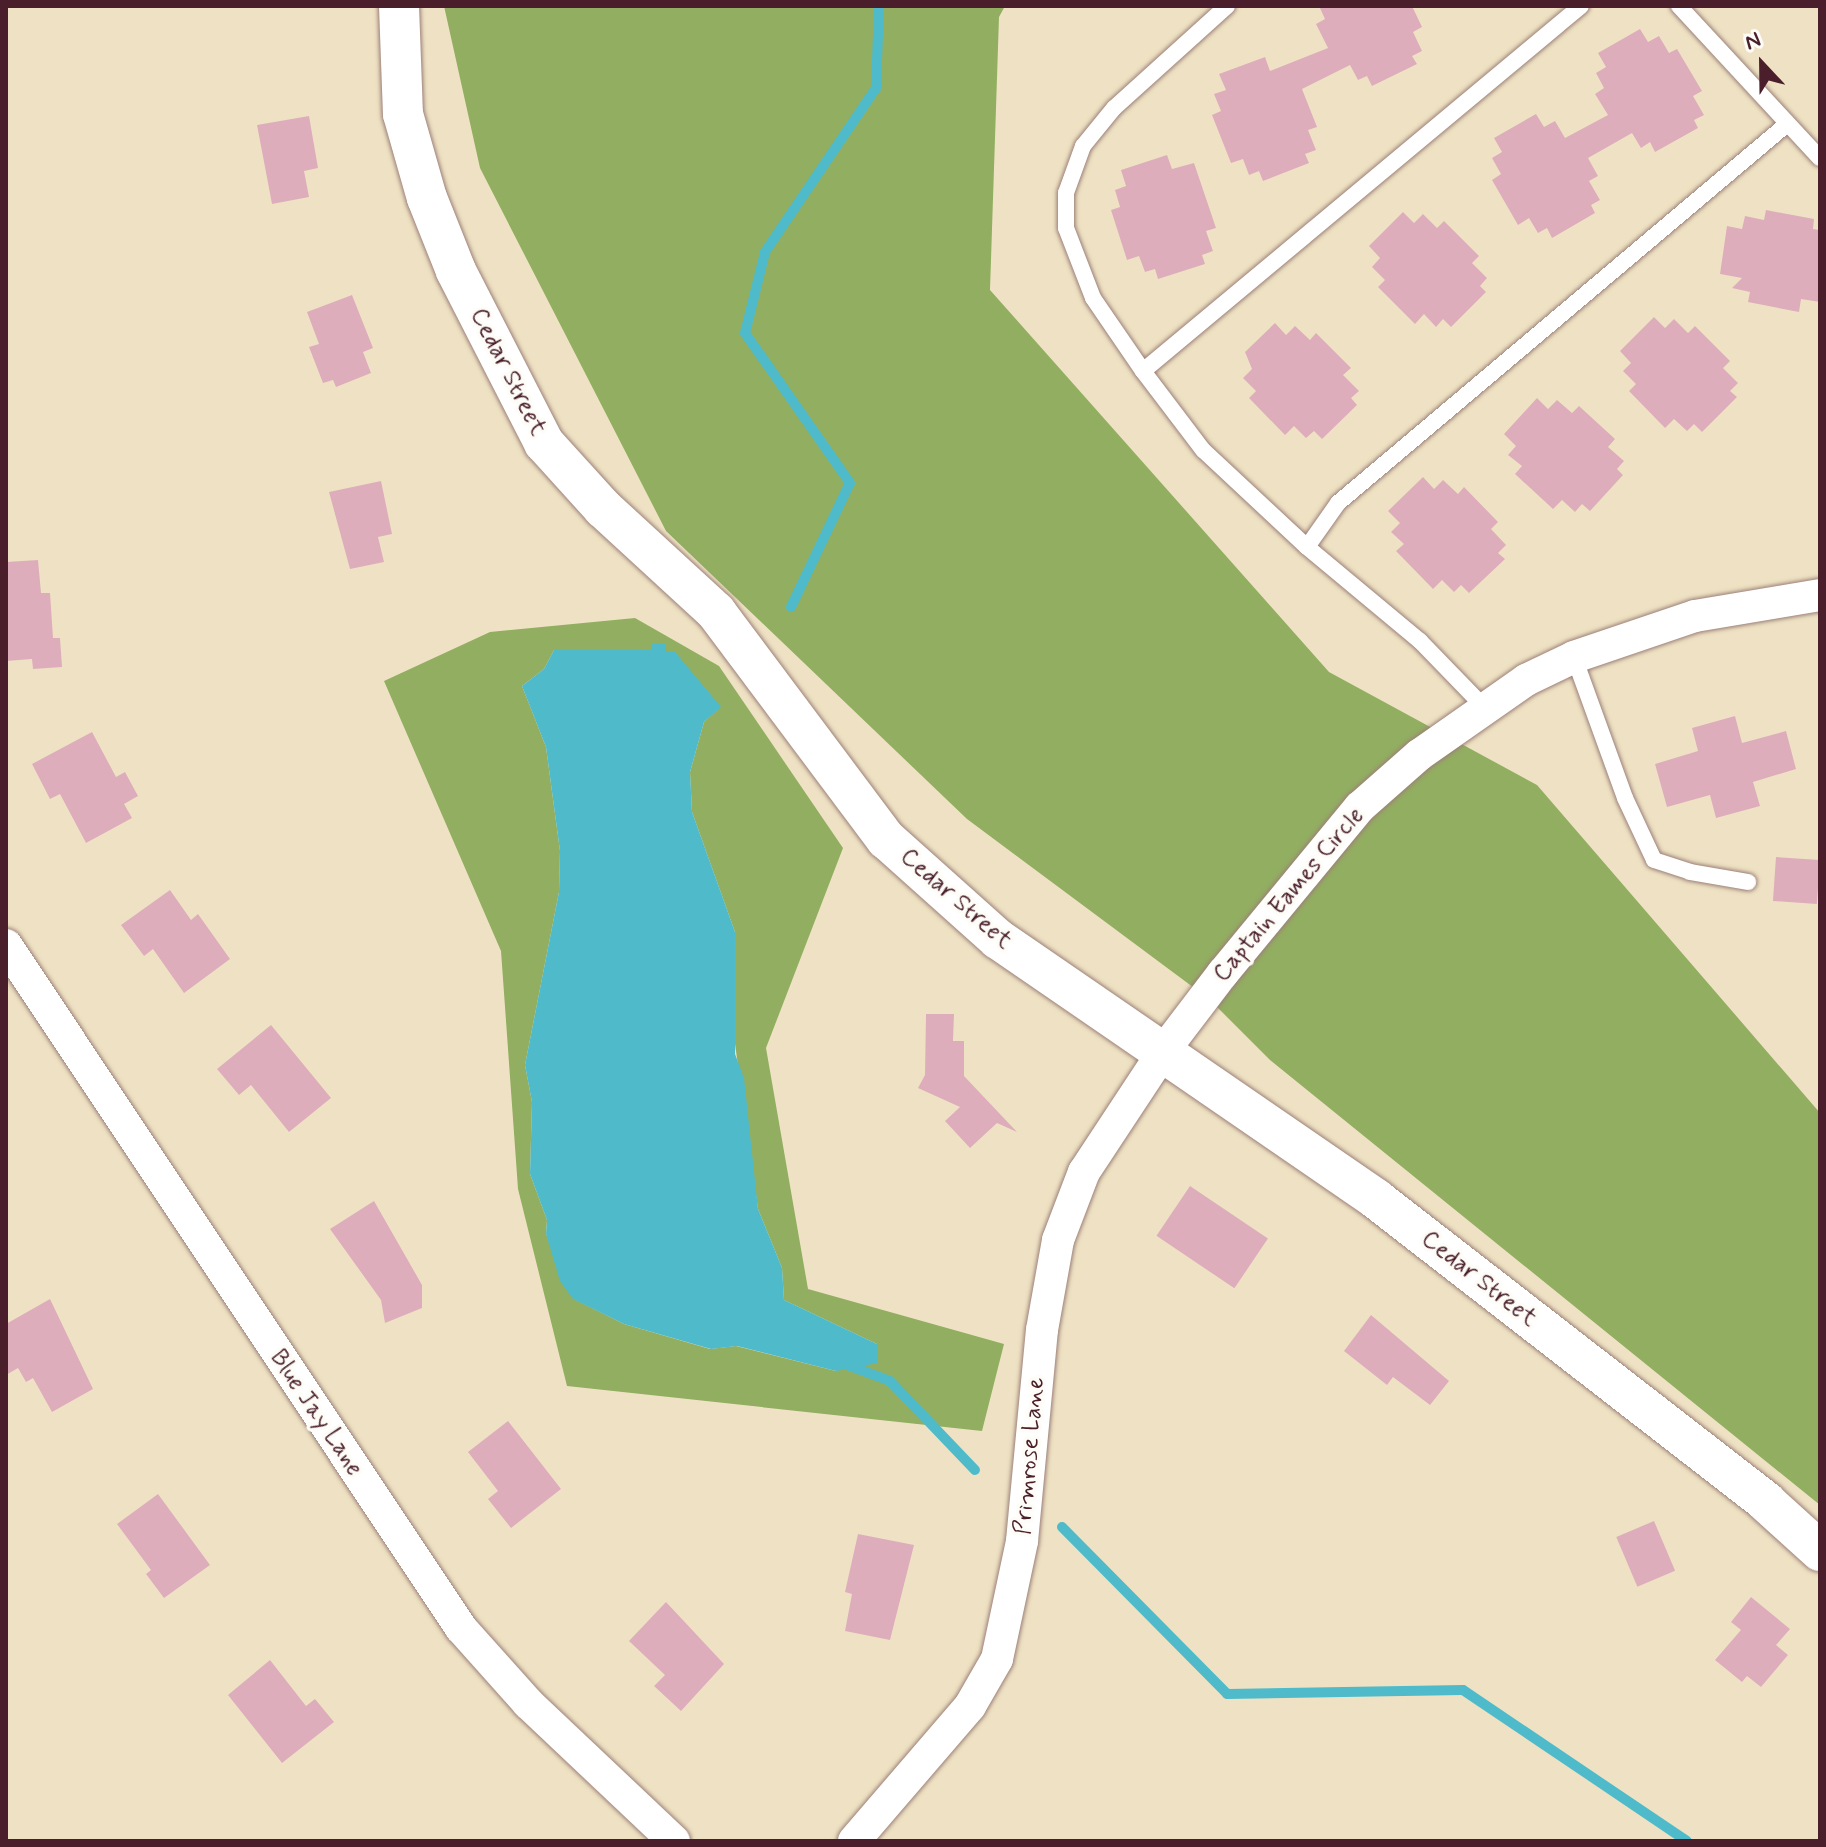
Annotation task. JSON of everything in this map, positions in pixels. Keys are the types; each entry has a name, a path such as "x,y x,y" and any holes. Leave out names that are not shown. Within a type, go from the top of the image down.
{"street":[{"name":"Cedar Street","path":"399,6 403,114 427,198 456,271 544,443 603,508 716,612 886,839 998,939 1165,1049 1376,1199 1766,1502 1820,1551"},
{"name":"Captain Eames Circle","path":"1165,1049 1360,807 1485,708 1574,657 1695,616 1820,595"},
{"name":"Blue Jay Lane","path":"6,945 461,1628 528,1703 674,1841"},
{"name":"Primrose Lane","path":"854,1841 970,1706 997,1659 1022,1541 1042,1330 1058,1240 1084,1172 1165,1049"}],"lane":[{"path":"1227,6 1114,108 1083,146 1066,193 1066,228 1093,298 1203,450 1307,547 1420,641 1485,708"},
{"path":"1143,371 1581,6"},
{"path":"1679,6 1786,125 1820,158"},
{"path":"1307,547 1338,503 1786,125"},
{"path":"1574,657 1625,798 1654,860 1690,872 1748,882"}],"green space":[{"path":"444,6 1005,6 999,17 990,290 1329,672 1537,785 1820,1113 1820,1505 1270,1060 1209,999 967,819 666,531 480,168"},
{"path":"635,618 719,666 843,848 766,1048 808,1289 1004,1344 982,1431 567,1386 518,1189 501,951 384,681 490,632","holes":["554,650 652,651 720,707 704,722 690,772 692,812 735,932 731,1015 758,1209 782,1268 784,1300 877,1344 836,1371 736,1346 710,1349 624,1324 574,1299 546,1234 547,1220 530,1174 532,1102 525,1065 559,892 560,851 546,747 522,686 544,669"]}],"water":[{"path":"651,644 665,644 666,651 675,652 721,707 704,722 690,772 692,812 735,932 735,1054 744,1078 758,1209 782,1268 784,1300 877,1344 878,1363 836,1371 737,1346 711,1349 624,1324 573,1299 560,1281 546,1234 547,1220 530,1174 532,1102 525,1065 559,892 560,851 546,747 522,686 544,669 554,650 651,650"}],"building":[{"path":"1319,6 1412,6 1422,27 1413,32 1422,51 1412,56 1417,64 1372,86 1367,76 1358,80 1350,65 1302,89 1317,127 1308,130 1316,150 1305,154 1309,163 1263,181 1259,171 1249,175 1243,159 1231,163 1212,115 1221,111 1214,94 1226,90 1219,74 1265,57 1270,71 1328,48 1316,24 1325,19"},
{"path":"1640,29 1648,42 1659,36 1669,53 1677,49 1702,91 1693,96 1704,115 1694,120 1698,128 1655,152 1650,142 1641,148 1632,133 1588,158 1598,176 1589,181 1600,200 1591,205 1595,213 1552,238 1547,228 1538,233 1529,218 1518,225 1492,180 1501,174 1492,158 1502,152 1494,138 1536,114 1544,127 1555,121 1565,138 1608,115 1595,94 1604,88 1596,73 1606,67 1598,53"},
{"path":"309,116 318,168 304,171 309,197 272,204 257,125"},
{"path":"1167,155 1172,169 1194,163 1216,228 1206,231 1213,251 1202,255 1205,264 1158,279 1155,269 1145,272 1139,256 1127,260 1111,210 1120,207 1115,190 1126,186 1121,170"},
{"path":"1766,210 1814,219 1813,229 1820,230 1820,302 1801,299 1799,312 1748,302 1750,292 1732,288 1742,278 1720,274 1727,226 1742,229 1745,216 1764,220"},
{"path":"1403,212 1414,223 1423,214 1437,228 1444,221 1479,256 1472,263 1487,278 1480,286 1486,292 1451,327 1443,319 1436,327 1424,314 1415,324 1378,287 1385,280 1372,267 1380,258 1369,246"},
{"path":"352,295 373,348 363,352 371,373 336,387 333,380 323,383 309,347 319,344 307,312"},
{"path":"1654,317 1665,328 1674,319 1688,333 1695,326 1730,361 1723,368 1738,383 1730,391 1737,397 1702,432 1694,424 1687,431 1674,419 1665,428 1629,391 1636,384 1623,371 1631,363 1620,351"},
{"path":"1275,323 1286,335 1295,326 1310,340 1316,333 1351,368 1343,375 1359,391 1351,398 1357,405 1322,439 1314,431 1306,438 1294,426 1285,435 1249,398 1256,391 1243,378 1252,369 1245,352"},
{"path":"1537,398 1548,409 1557,400 1572,413 1579,406 1615,439 1608,447 1624,461 1617,469 1623,475 1590,511 1582,504 1575,512 1562,500 1553,509 1515,474 1522,466 1508,455 1516,446 1504,434"},
{"path":"1423,477 1434,489 1443,480 1458,494 1464,487 1498,522 1491,529 1506,545 1498,553 1505,559 1469,593 1461,585 1454,592 1442,580 1433,589 1396,551 1404,544 1391,532 1400,523 1388,511"},
{"path":"381,481 392,534 378,537 384,562 350,569 329,492"},
{"path":"38,560 41,593 50,593 53,638 60,638 62,667 33,669 32,659 6,661 6,562"},
{"path":"1735,716 1742,743 1786,731 1796,769 1753,782 1760,806 1716,818 1710,795 1667,807 1655,764 1698,751 1692,728"},
{"path":"92,732 116,777 125,772 138,796 124,804 132,818 86,843 60,794 50,799 32,764"},
{"path":"1776,857 1820,860 1817,904 1773,901"},
{"path":"170,890 191,920 198,914 230,959 184,993 153,949 144,956 121,925"},
{"path":"926,1014 954,1014 953,1041 964,1041 964,1076 1017,1132 997,1123 970,1148 945,1121 960,1107 918,1088 925,1075"},
{"path":"271,1025 331,1098 289,1132 251,1085 239,1095 217,1069"},
{"path":"1190,1186 1268,1239 1234,1288 1156,1236"},
{"path":"374,1201 422,1285 422,1308 385,1323 381,1300 330,1229"},
{"path":"50,1299 93,1389 52,1412 33,1378 26,1382 18,1368 6,1375 6,1324"},
{"path":"1371,1315 1449,1381 1430,1405 1393,1377 1387,1385 1344,1351"},
{"path":"508,1421 561,1489 511,1528 488,1499 498,1491 468,1452"},
{"path":"158,1494 210,1565 164,1598 146,1574 151,1570 117,1524"},
{"path":"1654,1521 1675,1571 1637,1587 1616,1537"},
{"path":"858,1534 914,1545 890,1640 845,1631 852,1594 845,1592"},
{"path":"1751,1597 1790,1629 1776,1645 1788,1655 1761,1687 1747,1676 1742,1682 1715,1660 1741,1630 1731,1622"},
{"path":"666,1602 724,1664 681,1711 654,1686 665,1675 629,1641"},
{"path":"270,1660 306,1706 315,1699 334,1722 282,1763 228,1695"}],"waterway":[{"path":"791,607 850,483 745,333 765,252 876,88 879,6"},
{"path":"842,1363 890,1381 975,1470"},
{"path":"1062,1527 1227,1694 1463,1690 1687,1841"}]}
